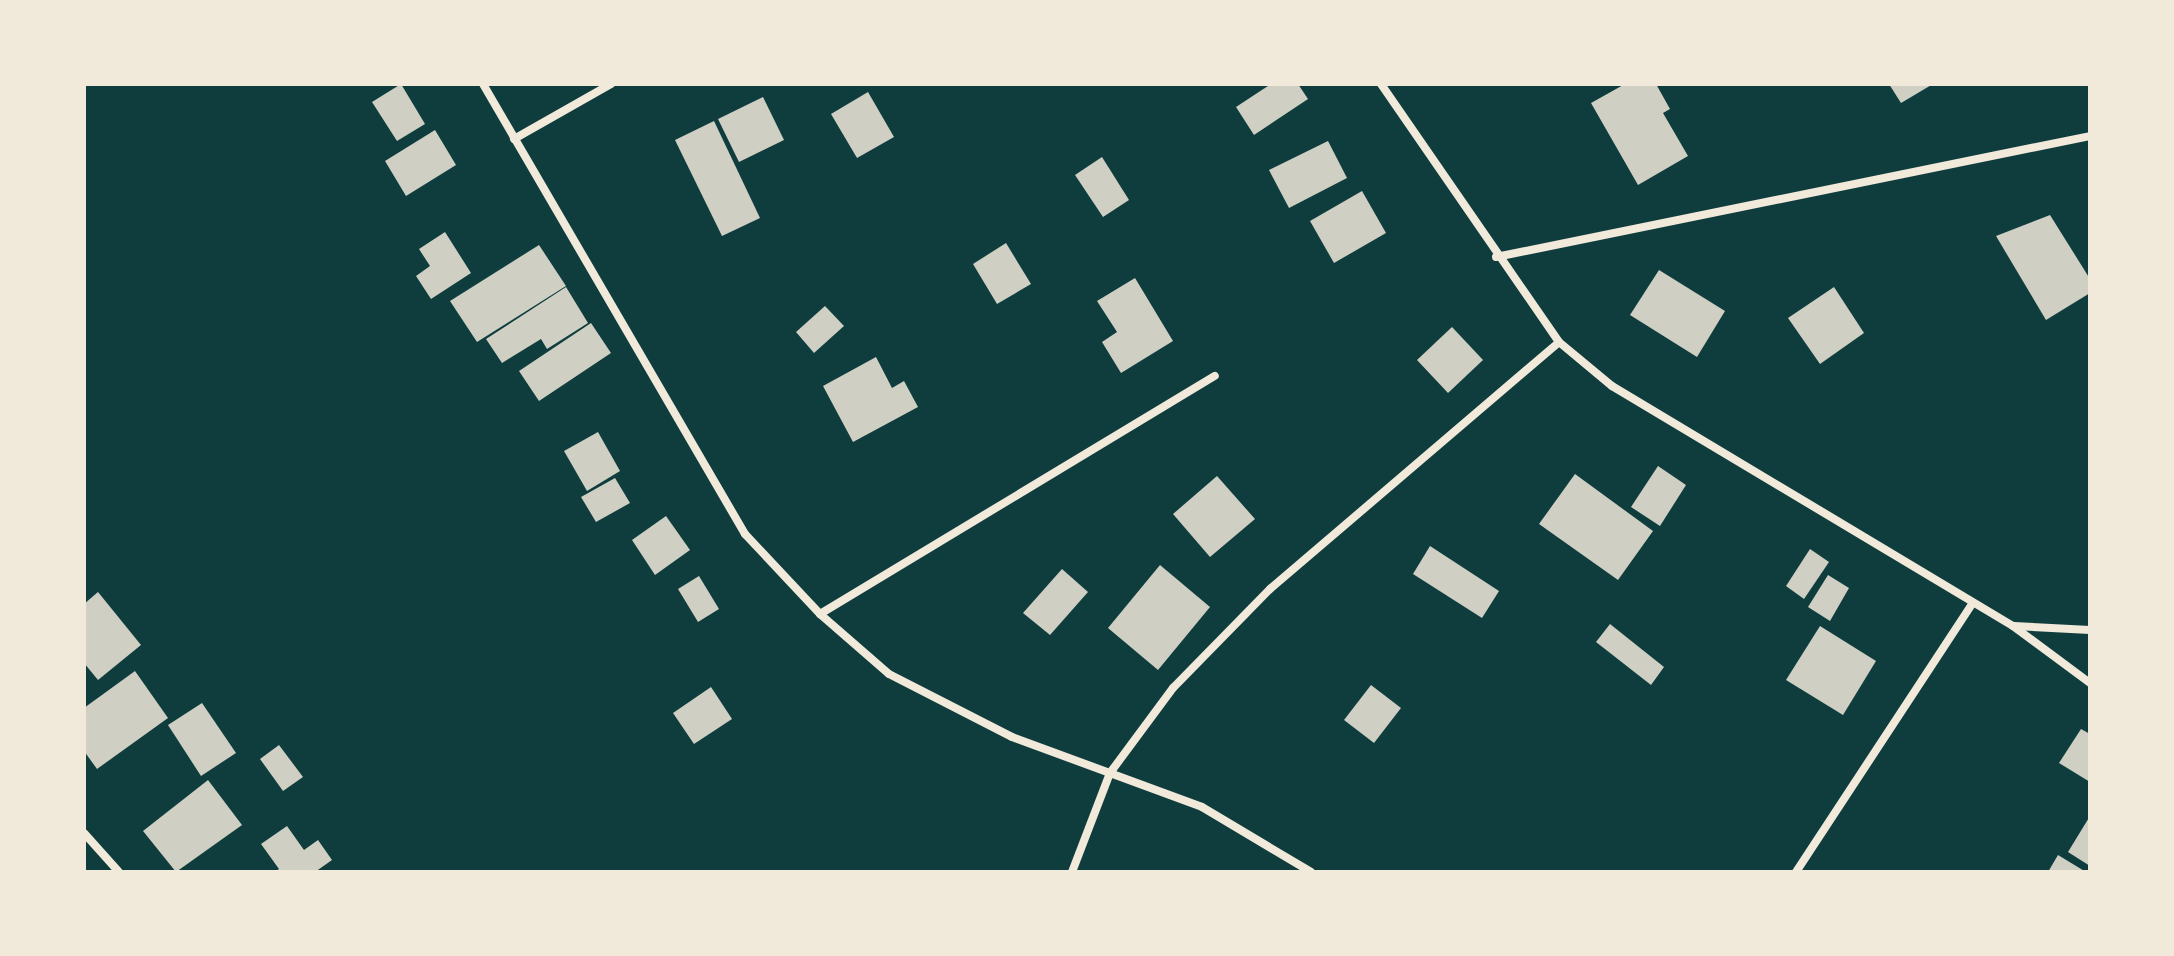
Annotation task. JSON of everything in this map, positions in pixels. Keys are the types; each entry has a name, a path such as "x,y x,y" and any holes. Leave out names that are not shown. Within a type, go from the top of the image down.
{"street":[{"path":"483,84 745,534 820,614 889,674 1012,737 1202,807 1311,872"},
{"path":"514,139 611,84"},
{"path":"1381,84 1496,257 1559,342 1612,386 2013,626 2090,683"},
{"path":"1496,257 2090,136"},
{"path":"1072,872 1110,773 1173,688 1270,589 1559,342"},
{"path":"820,614 1215,376"},
{"path":"1796,872 1973,603"},
{"path":"2013,626 2090,630"},
{"path":"84,833 119,872"}],"building":[{"path":"401,84 425,124 397,141 372,102"},
{"path":"1271,84 1298,84 1308,99 1254,135 1236,107"},
{"path":"1625,84 1656,84 1670,109 1663,113 1688,156 1638,185 1591,103"},
{"path":"1889,84 1933,84 1901,103"},
{"path":"868,92 894,137 857,158 831,114"},
{"path":"763,97 784,140 739,162 718,119"},
{"path":"714,121 760,218 722,236 675,140"},
{"path":"435,130 456,165 406,196 385,161"},
{"path":"1328,141 1347,178 1289,208 1269,170"},
{"path":"1102,157 1129,200 1103,217 1075,175"},
{"path":"1362,191 1386,233 1334,263 1310,221"},
{"path":"2050,215 2090,279 2090,293 2046,320 1996,236"},
{"path":"445,232 471,273 431,299 416,276 430,266 419,249"},
{"path":"1006,243 1031,284 997,304 973,264"},
{"path":"539,245 566,286 477,342 450,301"},
{"path":"1659,270 1725,311 1697,357 1630,315"},
{"path":"1135,278 1173,341 1121,373 1102,342 1117,332 1097,301"},
{"path":"566,287 588,323 547,349 541,339 502,363 486,339"},
{"path":"1834,287 1864,333 1820,364 1788,318"},
{"path":"825,306 844,326 814,353 796,332"},
{"path":"591,323 611,353 539,401 519,371"},
{"path":"1452,327 1483,360 1448,393 1417,360"},
{"path":"876,357 892,388 904,381 918,407 853,442 823,386"},
{"path":"598,432 620,471 587,491 564,451"},
{"path":"1658,466 1686,485 1660,526 1631,507"},
{"path":"1575,474 1653,531 1618,580 1539,524"},
{"path":"1217,476 1255,519 1210,557 1173,514"},
{"path":"615,478 630,503 596,522 581,497"},
{"path":"666,516 690,550 655,575 632,540"},
{"path":"1430,546 1499,591 1482,618 1413,574"},
{"path":"1810,549 1829,562 1804,599 1786,586"},
{"path":"1160,565 1210,607 1158,670 1108,628"},
{"path":"1062,569 1088,592 1050,635 1023,613"},
{"path":"1828,575 1849,588 1830,621 1808,607"},
{"path":"699,576 719,609 698,622 678,589"},
{"path":"98,592 141,645 98,680 84,663 84,604"},
{"path":"1610,624 1664,667 1651,685 1596,642"},
{"path":"1820,626 1876,661 1843,715 1786,680"},
{"path":"135,671 168,718 97,769 84,751 84,708"},
{"path":"1371,685 1401,708 1374,743 1344,720"},
{"path":"711,687 732,719 694,744 673,713"},
{"path":"202,703 236,753 201,776 168,725"},
{"path":"2081,729 2090,734 2090,782 2059,763"},
{"path":"279,745 303,777 283,791 260,759"},
{"path":"208,780 242,825 176,872 143,831"},
{"path":"2090,816 2090,866 2068,852"},
{"path":"287,826 304,850 318,840 332,860 315,872 275,872 279,869 261,844"},
{"path":"2058,855 2086,872 2048,872"}]}
